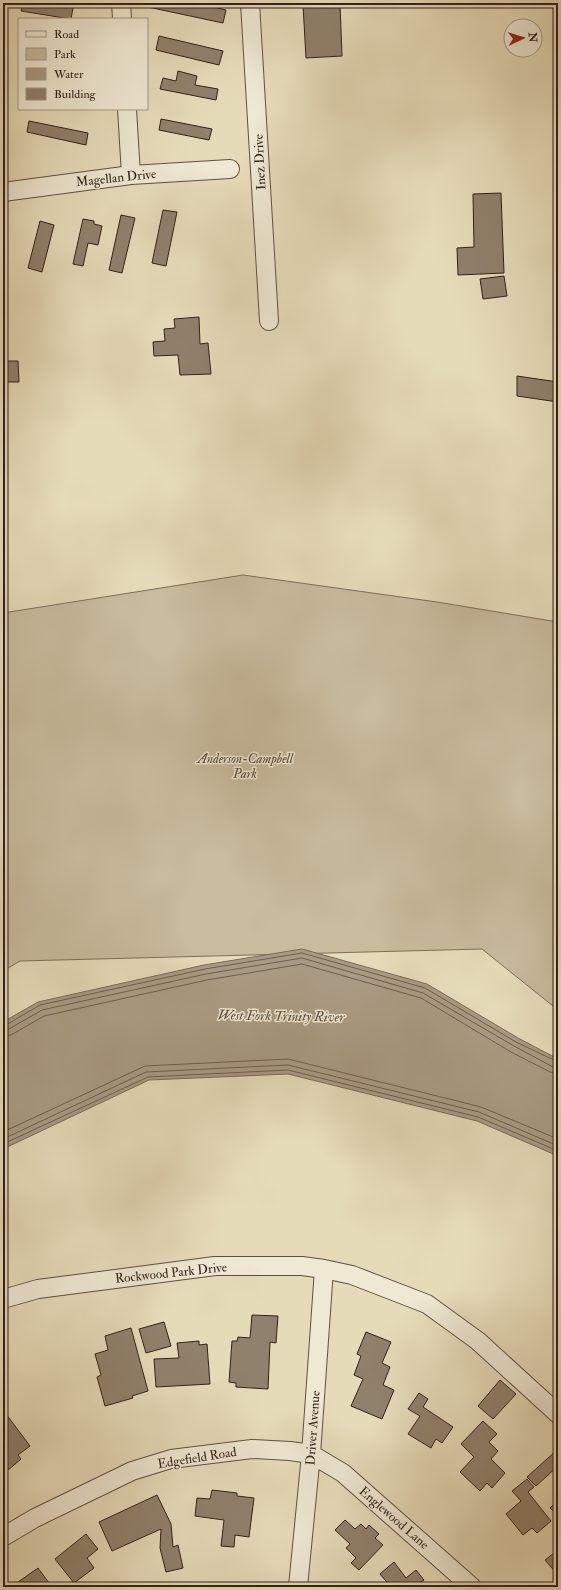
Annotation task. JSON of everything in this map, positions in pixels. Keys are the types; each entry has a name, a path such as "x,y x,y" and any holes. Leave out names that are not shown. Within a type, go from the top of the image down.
{"street":[{"path":"121,3 122,18"},
{"name":"Inez Drive","path":"250,3 269,321"},
{"path":"127,110 132,175"},
{"name":"Magellan Drive","path":"3,192 132,175 230,169"},
{"name":"Rockwood Park Drive","path":"3,1299 38,1289 215,1266 302,1266 324,1269 352,1275 427,1304 478,1341 558,1414"},
{"name":"Driver Avenue","path":"298,1587 311,1454 324,1269"},
{"name":"Edgefield Road","path":"3,1537 35,1518 132,1471 171,1459 252,1449 290,1451 311,1454"},
{"name":"Englewood Lane","path":"311,1454 343,1473 472,1587"}],"green space":[{"name":"Anderson-Campbell Park","path":"243,575 437,602 558,622 558,1010 482,949 20,961 3,971 3,613"}],"water":[{"name":"West Fork Trinity River","path":"302,949 427,984 518,1038 558,1059 558,1156 477,1121 288,1074 149,1080 3,1149 3,1022 38,1002 204,965"}],"building":[{"path":"23,3 45,3 73,8 71,18 21,11"},
{"path":"129,3 194,3 226,10 223,23"},
{"path":"340,4 342,56 306,58 303,5"},
{"path":"159,36 223,51 219,65 156,50"},
{"path":"178,71 197,76 195,85 218,89 216,100 160,89 163,78 176,81"},
{"path":"161,119 212,129 209,140 159,130"},
{"path":"29,121 88,133 86,145 27,132"},
{"path":"501,193 504,273 458,275 457,248 474,247 473,194"},
{"path":"163,210 177,212 166,266 152,263"},
{"path":"121,215 135,218 122,273 109,270"},
{"path":"83,219 94,221 94,224 102,226 98,245 88,243 83,266 73,264"},
{"path":"40,221 54,225 42,272 28,268"},
{"path":"504,276 507,296 483,299 480,279"},
{"path":"199,317 200,344 208,343 211,374 180,375 178,355 154,356 153,342 165,341 164,329 175,328 174,319"},
{"path":"3,361 18,361 19,382 3,382"},
{"path":"517,376 558,382 558,402 517,396"},
{"path":"252,1315 278,1316 276,1343 270,1342 268,1389 236,1387 236,1383 229,1382 232,1341 237,1341 238,1337 250,1338"},
{"path":"164,1322 171,1346 146,1353 139,1329"},
{"path":"131,1328 148,1391 132,1396 133,1398 105,1406 97,1377 101,1375 95,1354 108,1350 105,1336"},
{"path":"366,1332 391,1342 382,1363 390,1367 383,1385 394,1390 382,1419 351,1406 363,1379 354,1375 361,1356 357,1354"},
{"path":"199,1341 199,1345 207,1344 210,1384 156,1387 154,1359 179,1358 177,1343"},
{"path":"500,1380 516,1394 493,1419 478,1406"},
{"path":"419,1393 428,1399 423,1407 453,1427 442,1443 436,1439 431,1448 408,1434 420,1416 408,1409"},
{"path":"6,1414 30,1446 18,1455 21,1459 7,1471 3,1466 3,1416"},
{"path":"483,1421 497,1434 489,1442 498,1451 491,1459 505,1473 492,1488 487,1483 480,1491 460,1472 474,1457 461,1444"},
{"path":"558,1449 558,1466 536,1486 527,1477"},
{"path":"527,1479 534,1487 528,1492 551,1521 537,1533 532,1528 523,1535 506,1514 521,1501 512,1491"},
{"path":"212,1490 237,1493 237,1496 254,1498 249,1537 235,1535 234,1547 221,1546 224,1520 195,1516 197,1498 210,1499"},
{"path":"157,1495 171,1524 173,1547 178,1545 183,1568 166,1572 160,1548 161,1529 112,1551 99,1522"},
{"path":"558,1500 558,1515 550,1508"},
{"path":"345,1520 355,1529 361,1524 366,1529 369,1525 379,1534 375,1538 383,1545 359,1570 351,1563 356,1558 346,1548 350,1544 335,1530"},
{"path":"86,1534 98,1549 87,1558 94,1568 74,1583 55,1559"},
{"path":"558,1550 558,1575 545,1560"},
{"path":"394,1562 406,1578 416,1570 424,1580 421,1582 425,1587 391,1587 380,1574"},
{"path":"38,1568 52,1587 11,1587"}]}
